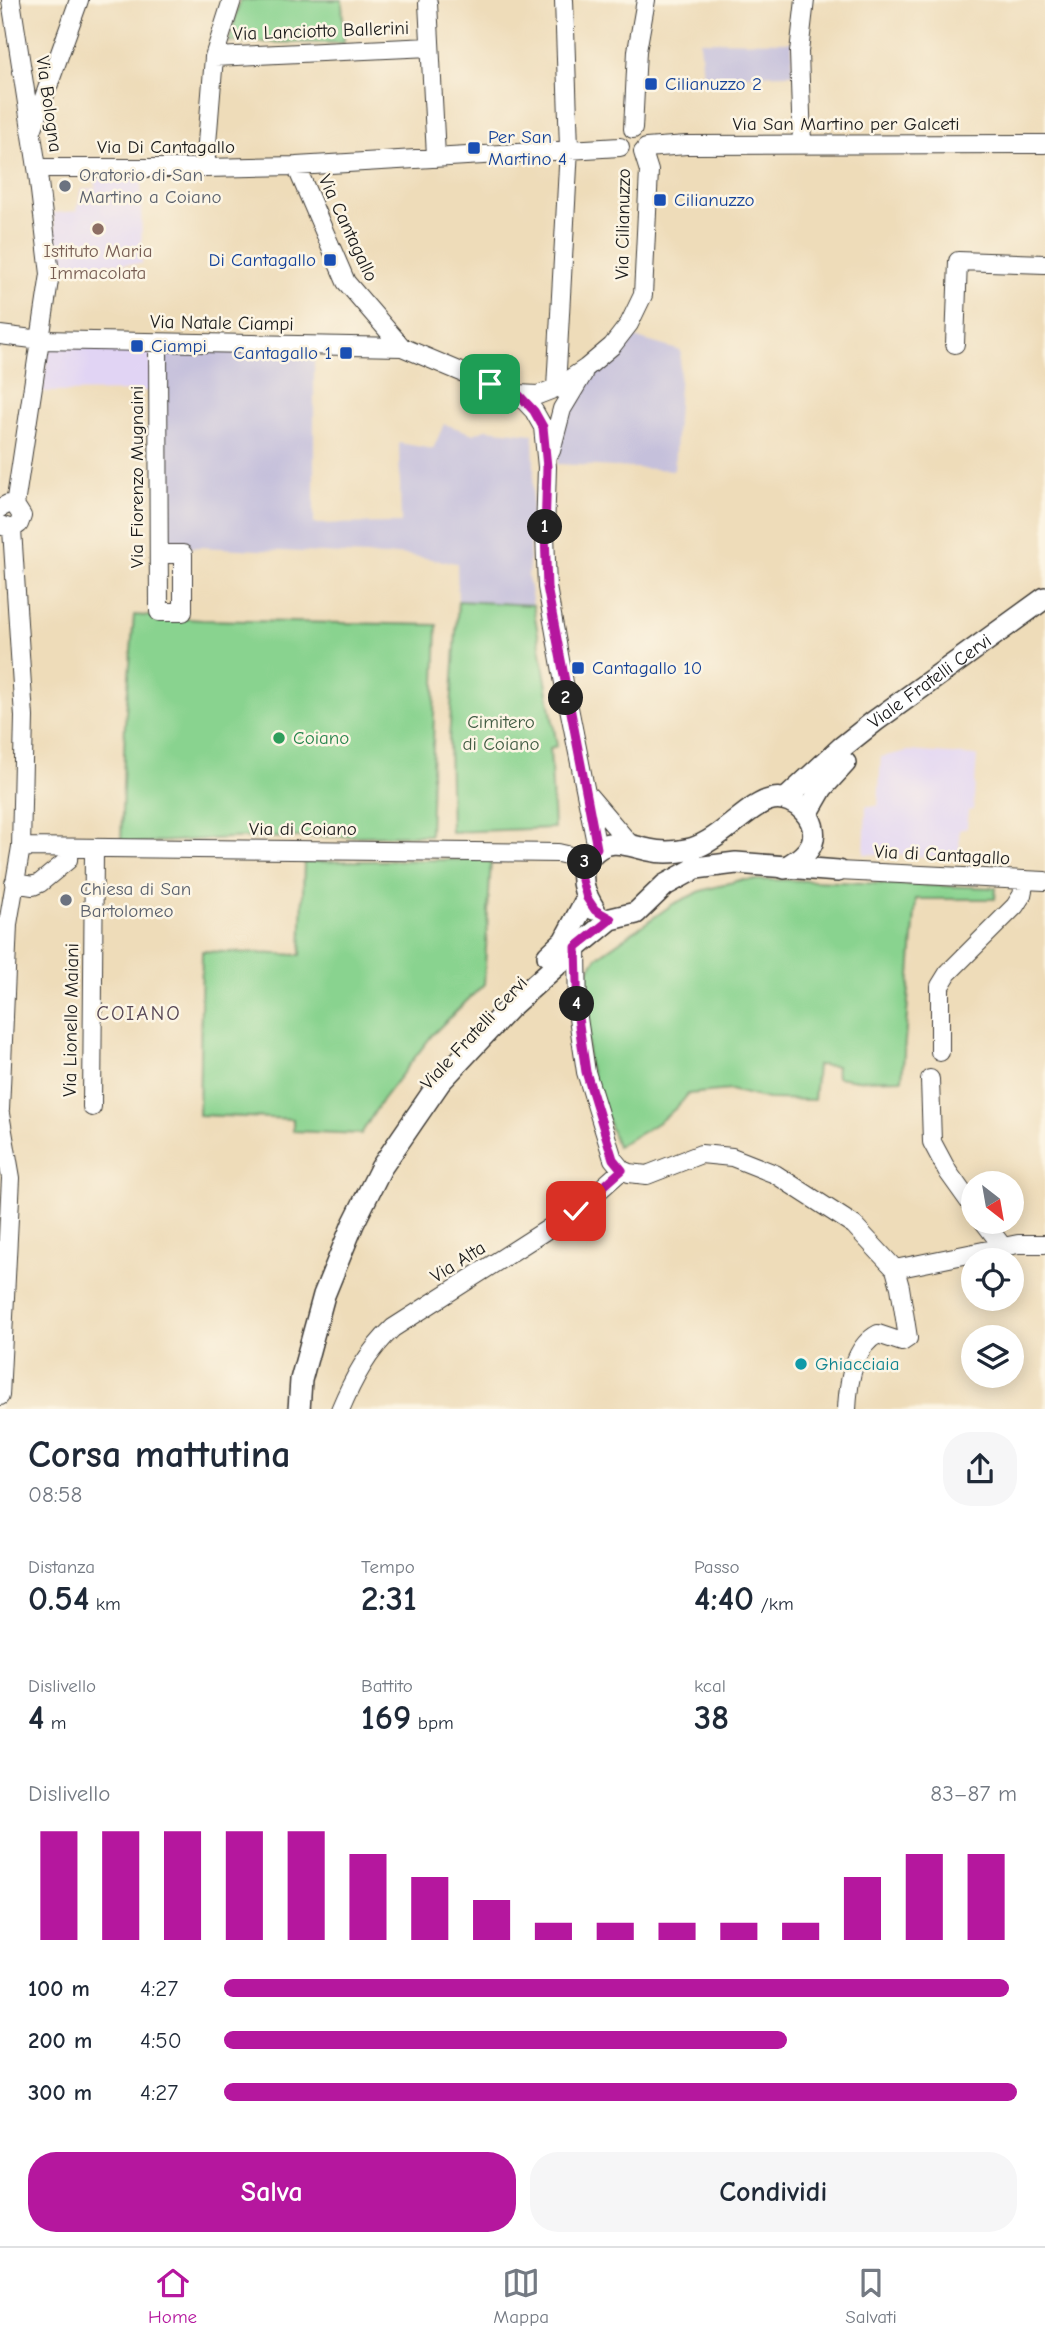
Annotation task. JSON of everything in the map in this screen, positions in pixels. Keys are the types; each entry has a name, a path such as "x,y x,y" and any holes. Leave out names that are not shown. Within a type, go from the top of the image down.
{"main road":[{"name":"Viale Fratelli Cervi","path":"597,848 612,843 629,843 650,850 670,852 689,849 721,835 763,803 786,799 841,748 875,721 1045,598"},
{"name":"Viale Fratelli Cervi","path":"807,814 831,775 879,732 1045,615"},
{"path":"785,868 803,856 812,842 813,827 807,814 786,799"},
{"path":"812,842 838,871"},
{"path":"597,848 583,864 582,880 587,898 595,910 611,919"},
{"name":"Viale Fratelli Cervi","path":"299,1409 301,1380 324,1295 353,1224 381,1168 440,1082 472,1045 576,947 611,919 636,914 665,885 696,868 736,863 838,871"},
{"name":"Viale Fratelli Cervi","path":"286,1409 289,1378 312,1287 340,1218 372,1159 432,1073 503,997 564,941 587,898"}],"street":[{"name":"Via Bologna","path":"0,1396 10,1178 0,1112 8,924 21,847 24,717 6,527 19,524 22,516 8,506 41,340 50,274 25,82 11,0"},
{"path":"31,135 79,0"},
{"path":"205,168 214,57 232,0"},
{"path":"556,388 569,148 564,0"},
{"name":"Via Cilianuzzo","path":"518,394 538,395 556,388 586,368 612,346 629,324 643,295 649,171 641,140 637,51 646,0"},
{"path":"802,144 799,52 805,0"},
{"path":"428,4 436,156"},
{"name":"Via Lanciotto Ballerini","path":"214,57 430,47"},
{"path":"25,82 36,86 51,81"},
{"name":"Via Cilianuzzo","path":"569,148 620,147 622,135 641,140"},
{"name":"Via San Martino per Galceti","path":"641,140 671,146 1045,144"},
{"path":"649,171 671,146"},
{"path":"296,166 569,148"},
{"name":"Via Di Cantagallo","path":"37,168 296,166"},
{"name":"Via Cantagallo","path":"296,166 346,282 402,347 518,394"},
{"path":"955,344 958,261 1045,264"},
{"name":"Via Natale Ciampi","path":"0,335 41,340 402,347"},
{"name":"Via Fiorenzo Mugnaini","path":"158,343 159,612 183,612 183,554 159,554"},
{"path":"547,467 562,409 586,368"},
{"path":"518,394 534,411 543,427 547,467 547,587 597,848"},
{"path":"585,790 629,843"},
{"name":"Via di Coiano","path":"21,847 94,850 558,853 583,864"},
{"path":"14,883 33,886 40,883 68,860 69,849"},
{"name":"Via Lionello Maiani","path":"92,1107 94,850"},
{"name":"Via di Cantagallo","path":"838,871 1045,881"},
{"path":"940,1052 940,986 948,973 1015,906 1022,895 1025,880"},
{"path":"576,947 578,1018 586,1072 613,1159 622,1170 648,1175 701,1154 732,1157 775,1174 854,1225 895,1269 901,1287 908,1338 902,1342 878,1334 868,1341 852,1371 847,1409"},
{"path":"930,1079 932,1142 961,1190"},
{"name":"Via Alta","path":"340,1409 366,1358 393,1328 576,1211 622,1170"},
{"path":"993,1234 1003,1247"},
{"path":"895,1269 1018,1244 1045,1244"}],"shaded area":[{"path":"700,41 792,42 792,74 703,76"},
{"name":"Istituto Maria Immacolata","path":"93,175 141,176 142,264 60,263 53,213 77,211 81,189 96,188"},
{"path":"630,336 681,351 674,470 557,464 563,429 572,407 593,376"},
{"path":"49,346 151,349 150,391 42,392"},
{"path":"163,348 314,350 314,524 401,523 399,443 433,449 444,424 474,434 485,429 533,434 534,469 528,577 533,605 458,601 457,563 400,554 386,556 200,547 165,549"},
{"path":"908,751 977,756 973,810 968,811 967,828 959,830 960,858 864,854 866,806 878,806 881,757"}],"green space":[{"path":"240,0 342,0 344,43 229,42"},
{"name":"Cimitero di Coiano","path":"458,601 533,605 557,746 550,748 554,828 451,832 449,740"},
{"name":"Coiano","path":"134,615 202,620 437,625 430,835 230,838 121,844 125,724"},
{"path":"491,859 484,984 433,1034 382,1100 361,1134 293,1131 293,1119 199,1115 202,951 301,955 304,862"},
{"path":"740,880 996,888 995,899 916,899 902,1079 857,1080 837,1077 836,1066 817,1065 814,1100 768,1099 730,1090 688,1094 665,1117 617,1146 588,1063 587,972 597,957 673,904 701,891"}],"place":[{"name":"Cilianuzzo 2","path":"651,84"},
{"name":"Per San Martino 4","path":"474,148"},
{"name":"Oratorio di San Martino a Coiano","path":"65,186"},
{"name":"Cilianuzzo","path":"660,200"},
{"name":"Istituto Maria Immacolata","path":"98,229"},
{"name":"Di Cantagallo","path":"330,260"},
{"name":"Ciampi","path":"137,346"},
{"name":"Cantagallo 1","path":"346,353"},
{"name":"Cantagallo 10","path":"578,668"},
{"name":"Coiano","path":"279,738"},
{"name":"Chiesa di San Bartolomeo","path":"66,900"},
{"name":"Ghiacciaia","path":"801,1364"}],"district":[{"name":"COIANO","path":"139,1013"}],"route":[{"path":"490,384 518,394 534,411 543,427 547,467 547,587 597,848 583,864 582,880 587,898 595,910 611,919 576,947 578,1018 586,1072 613,1159 622,1170 576,1211"}]}
